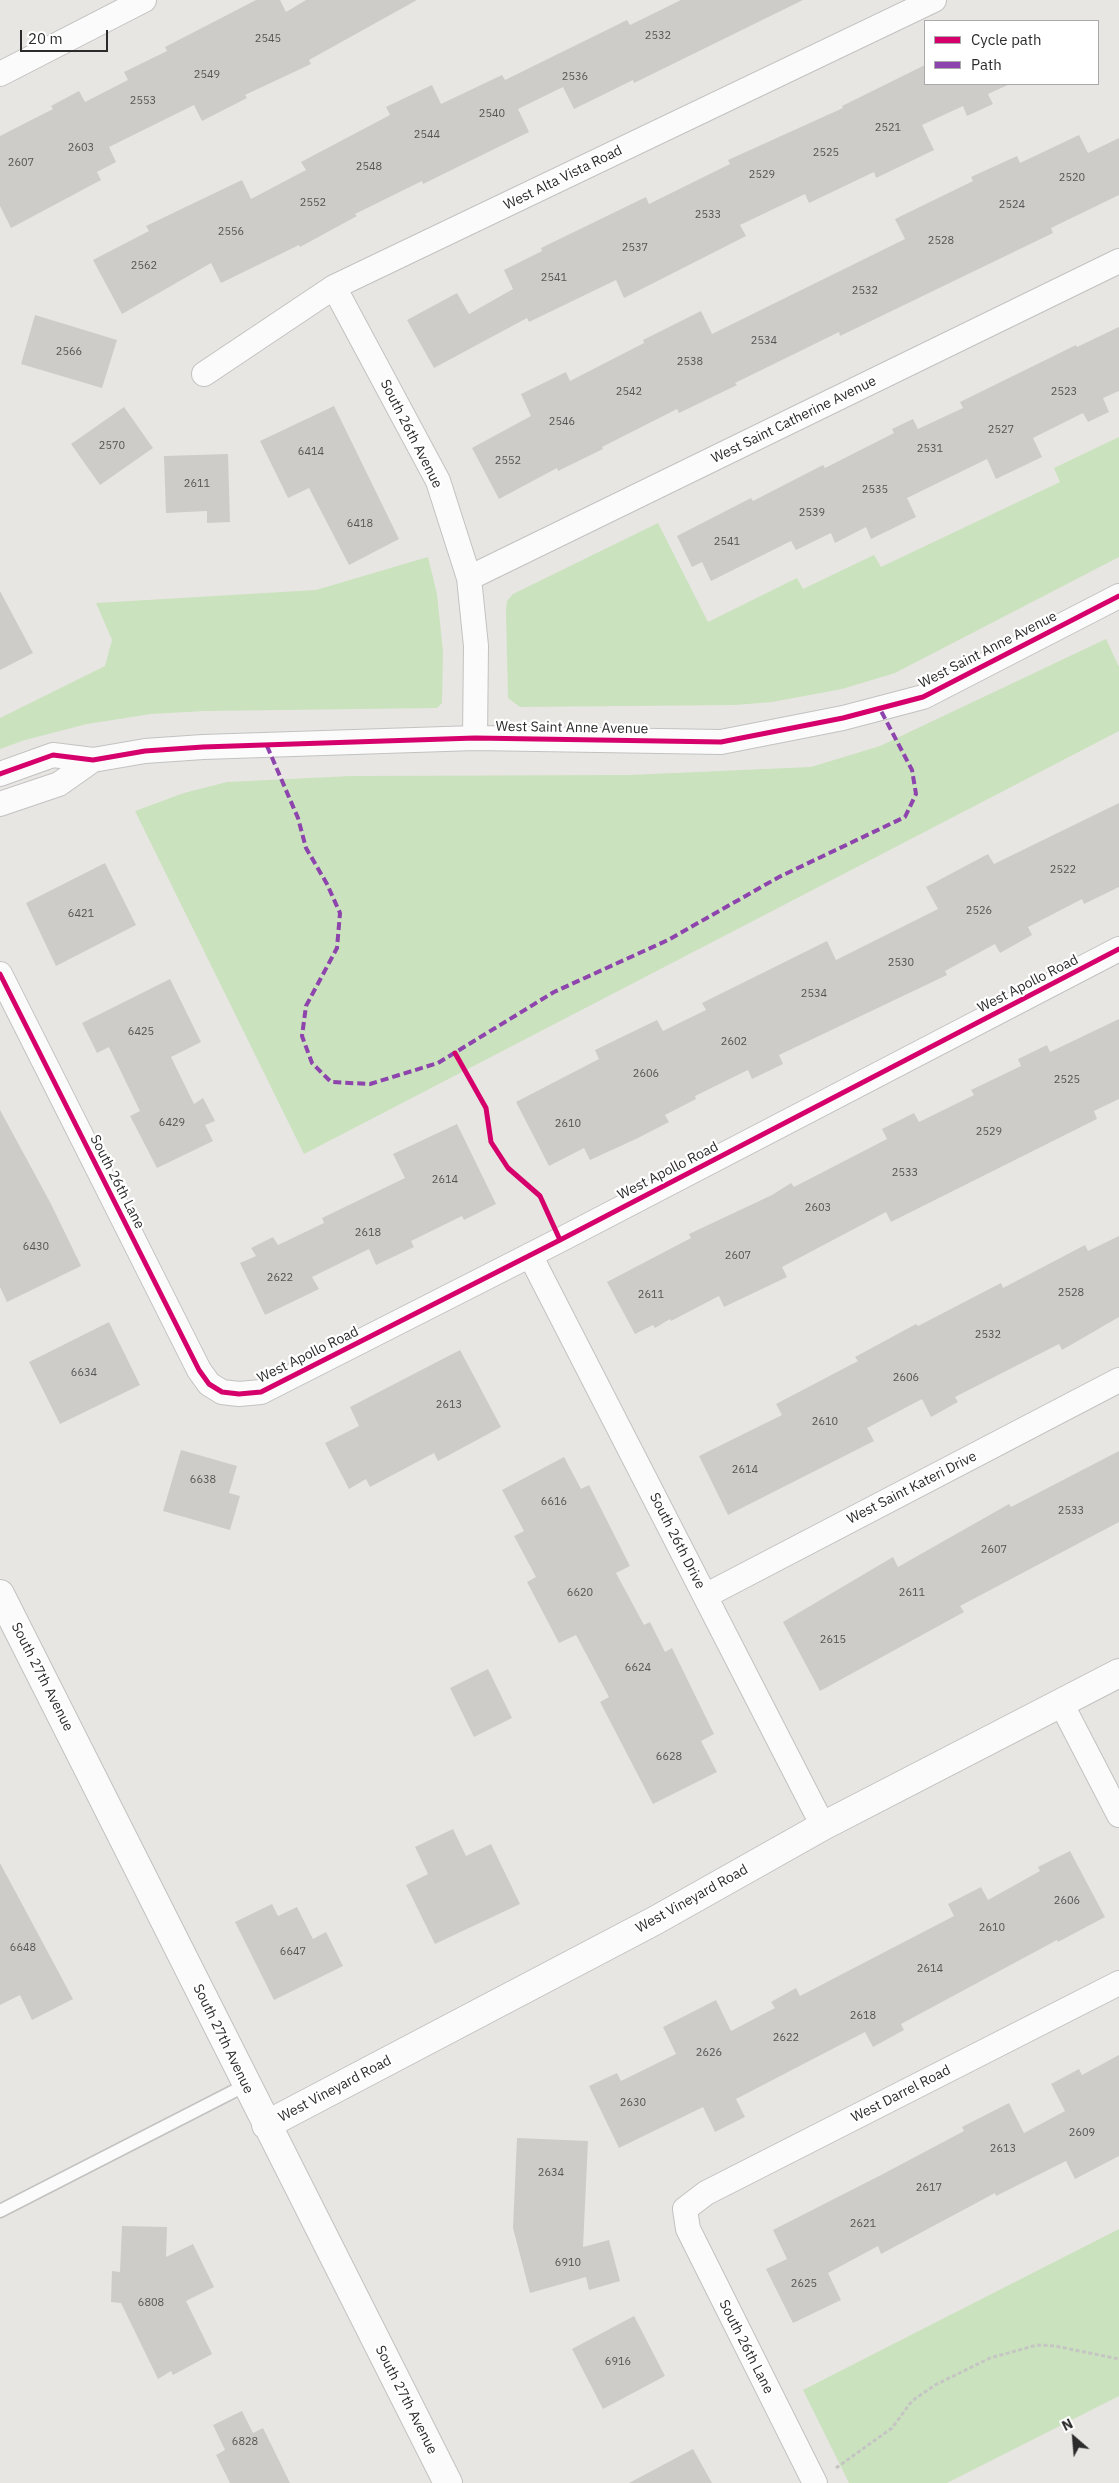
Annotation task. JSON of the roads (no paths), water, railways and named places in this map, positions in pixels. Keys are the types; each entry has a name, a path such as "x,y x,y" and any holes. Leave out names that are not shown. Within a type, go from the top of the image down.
{"main road":[{"name":"South 27th Avenue","path":"0,1594 448,2483"},
{"name":"West Vineyard Road","path":"266,2125 656,1920 823,1826 1119,1673"}],"street":[{"path":"0,74 144,0"},
{"name":"West Alta Vista Road","path":"204,374 334,287 934,0"},
{"name":"West Saint Catherine Avenue","path":"469,578 1119,261"},
{"name":"South 26th Avenue","path":"334,287 438,482 469,578 476,646 475,738"},
{"name":"West Saint Anne Avenue","path":"0,774 53,755 93,760 145,751 203,747 475,738 721,742 843,718 923,697 1119,596"},
{"name":"West Saint Anne Avenue","path":"0,804 59,784 93,760"},
{"name":"West Apollo Road","path":"222,1392 239,1394 261,1392 530,1255 1119,949"},
{"name":"South 26th Lane","path":"0,974 199,1370 209,1384 222,1392"},
{"name":"South 26th Drive","path":"530,1255 823,1826"},
{"name":"West Saint Kateri Drive","path":"705,1596 1119,1380"},
{"path":"1061,1703 1119,1814"},
{"name":"West Darrel Road","path":"685,2208 706,2193 1119,1983"},
{"name":"South 26th Lane","path":"685,2208 688,2229 823,2478"}],"lane":[{"path":"0,2211 246,2085"}]}
